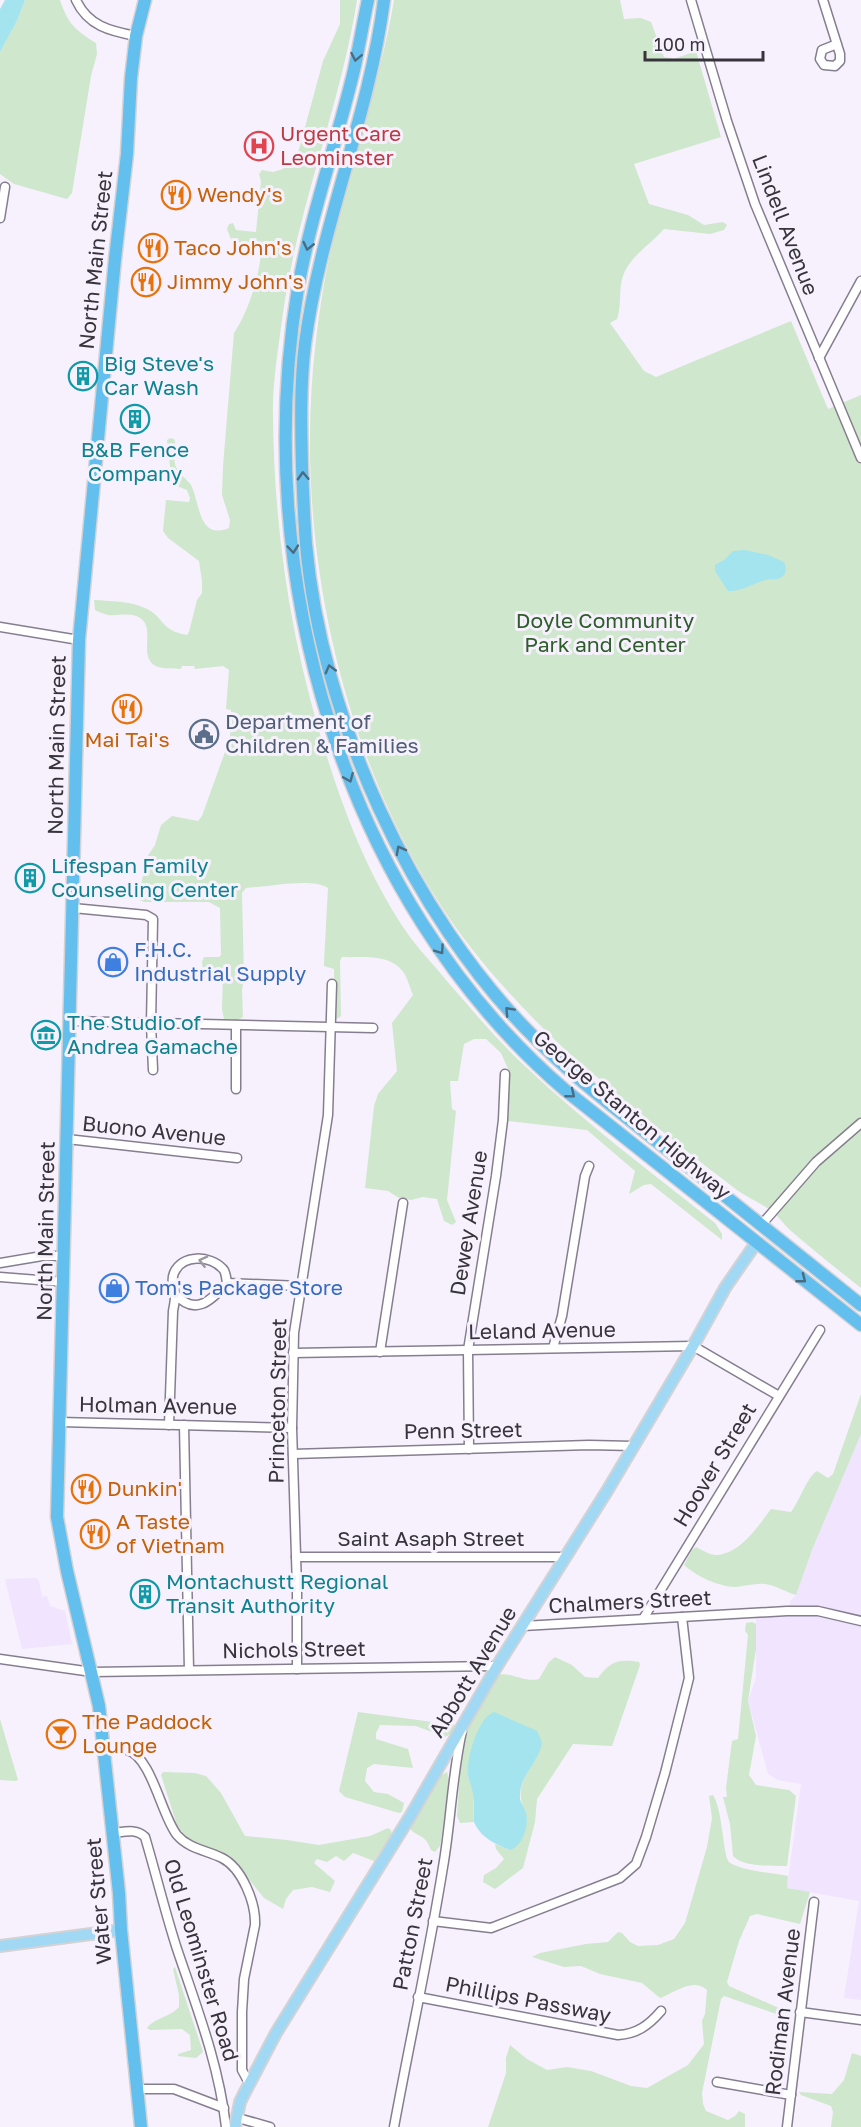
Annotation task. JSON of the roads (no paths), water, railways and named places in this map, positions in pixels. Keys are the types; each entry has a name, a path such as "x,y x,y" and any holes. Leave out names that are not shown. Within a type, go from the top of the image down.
{"highway":[{"name":"North Main Street","path":"92,1672 69,1580 57,1517 79,640 127,153 136,36 145,0"},
{"name":"George Stanton Highway","path":"368,0 354,70 324,179 298,287 286,417 288,490 294,567 308,643 324,707 340,756 377,843 435,942 486,1011 533,1061 565,1090 861,1325"},
{"name":"George Stanton Highway","path":"384,0 381,30 371,72 324,244 305,346 301,416 306,546 315,601 339,702 376,801 396,844 420,888 477,974 495,996 534,1038 584,1083 861,1305"},
{"name":"Water Street","path":"92,1672 104,1749 141,2127"}],"main road":[{"name":"Abbott Avenue","path":"236,2123 240,2102 276,2033 411,1815 497,1666 633,1446 725,1288 756,1243"},
{"path":"0,1946 121,1930"}],"street":[{"path":"76,0 82,11 97,25 108,30 136,36"},
{"name":"Lindell Avenue","path":"691,0 755,204 861,458"},
{"path":"823,0 837,44"},
{"path":"0,218 5,187"},
{"path":"819,358 861,281"},
{"path":"0,627 79,640"},
{"path":"73,908 146,915 152,918 154,924 151,1024 153,1070"},
{"name":"Princeton Street","path":"297,1669 292,1428 293,1353 300,1286 327,1131 331,1072 332,984"},
{"path":"70,1021 374,1028"},
{"path":"236,1025 236,1089"},
{"name":"Dewey Avenue","path":"468,1449 468,1350 496,1176 505,1074"},
{"path":"762,1224 816,1162 861,1123"},
{"name":"Buono Avenue","path":"67,1139 237,1158"},
{"path":"553,1348 562,1316 585,1176 589,1166"},
{"path":"380,1352 403,1203"},
{"path":"0,1263 42,1256 65,1256"},
{"path":"227,1283 224,1269 206,1260 191,1258 184,1261 174,1272 172,1287 187,1304 202,1305 209,1302 227,1283 300,1286"},
{"path":"0,1277 64,1281"},
{"path":"169,1425 173,1311 176,1294"},
{"name":"Hoover Street","path":"643,1619 820,1330"},
{"path":"693,1346 779,1396"},
{"name":"Leland Avenue","path":"293,1353 693,1346"},
{"name":"Holman Avenue","path":"60,1422 292,1428"},
{"path":"184,1425 189,1670"},
{"name":"Penn Street","path":"294,1454 633,1446"},
{"name":"Saint Asaph Street","path":"296,1557 566,1557"},
{"name":"Chalmers Street","path":"523,1626 809,1611 861,1621"},
{"path":"433,1921 491,1928 620,1878 636,1864 669,1755 688,1678 682,1617"},
{"name":"Nichols Street","path":"0,1659 92,1672 497,1666"},
{"name":"Patton Street","path":"394,2127 433,1921 451,1814 456,1760 463,1728"},
{"path":"104,1749 128,1750 139,1758 178,1836 193,1847 224,1859 240,1876 250,1896 255,1925 244,1979 242,2048 242,2070 249,2083"},
{"name":"Old Leominster Road","path":"112,1833 135,1832 145,1837 164,1906 208,2039 222,2093 226,2127"},
{"name":"Rodiman Avenue","path":"787,2127 814,1902"},
{"name":"Phillips Passway","path":"418,1997 620,2035 644,2028 661,2012"},
{"path":"800,2012 861,2020"},
{"path":"717,2082 791,2096"},
{"path":"137,2089 174,2089 224,2108"},
{"path":"236,2123 270,2127"}],"water":[{"path":"5,0 25,0 17,21 0,52 0,9"},
{"path":"745,550 768,555 784,562 786,569 784,574 781,578 765,580 742,589 728,591 715,571 715,565 733,551"},
{"path":"494,1712 537,1731 542,1742 521,1788 520,1800 527,1818 526,1829 522,1840 510,1850 489,1840 477,1828 474,1822 473,1794 468,1775 469,1760 478,1730 488,1716"}],"place":[{"name":"Urgent Care Leominster","path":"259,146"},
{"name":"Wendy's","path":"176,195"},
{"name":"Taco John's","path":"153,248"},
{"name":"Jimmy John's","path":"146,282"},
{"name":"Big Steve's Car Wash","path":"83,376"},
{"name":"B&B Fence Company","path":"135,419"},
{"name":"Mai Tai's","path":"127,709"},
{"name":"Department of Children & Families","path":"204,734"},
{"name":"Lifespan Family Counseling Center","path":"30,878"},
{"name":"F.H.C. Industrial Supply","path":"113,962"},
{"name":"The Studio of Andrea Gamache","path":"46,1035"},
{"name":"Tom's Package Store","path":"114,1288"},
{"name":"Dunkin'","path":"86,1489"},
{"name":"A Taste of Vietnam","path":"95,1534"},
{"name":"Montachustt Regional Transit Authority","path":"145,1594"},
{"name":"The Paddock Lounge","path":"61,1734"}],"park label":[{"name":"Doyle Community Park and Center","path":"605,633"}]}
